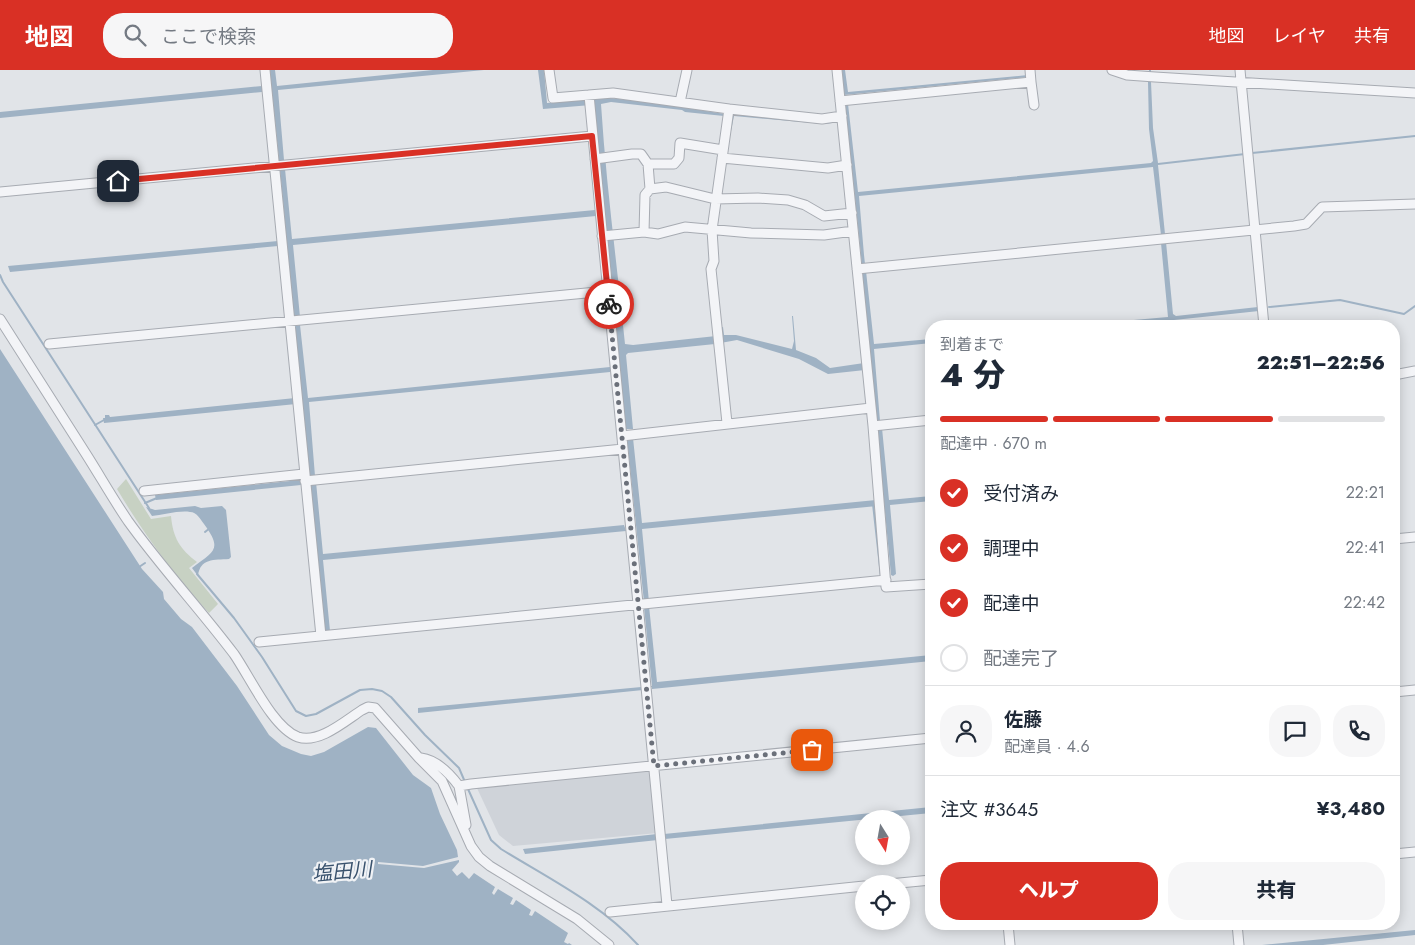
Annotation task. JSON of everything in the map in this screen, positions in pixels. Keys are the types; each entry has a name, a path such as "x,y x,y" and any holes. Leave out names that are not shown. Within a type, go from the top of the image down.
{"street":[{"path":"265,70 289,322 308,481 321,636"},
{"path":"549,70 552,98 589,100 612,93 680,102 729,113 822,119 842,116"},
{"path":"680,102 687,70"},
{"path":"837,70 873,426 886,587 925,584"},
{"path":"1030,70 1034,105"},
{"path":"1112,70 1127,75 1143,73 1241,83 1415,93"},
{"path":"1240,70 1263,320"},
{"path":"840,101 1031,82"},
{"path":"589,100 600,213 608,235 607,291 615,370 627,435 623,449 631,527 644,604 646,687 667,905"},
{"path":"727,423 711,269 714,261 712,230 715,198 729,113"},
{"path":"0,192 592,136"},
{"path":"648,164 674,164 679,158 680,143 722,154 828,168 847,165"},
{"path":"595,160 641,154 648,164 650,189"},
{"path":"644,232 644,195 650,189 666,187 715,198 788,200 805,205 824,216 852,213"},
{"path":"857,269 1306,224 1322,207 1415,204"},
{"path":"608,235 644,232 658,234 686,227 751,233 824,235 854,231"},
{"path":"49,344 607,291"},
{"path":"0,319 128,520 175,583 227,645 275,718 285,729 298,737 311,739 321,736 368,707 375,708 442,781 471,846 479,857 490,866 577,919 609,945"},
{"path":"1400,374 1415,371"},
{"path":"627,435 871,408"},
{"path":"873,426 925,421"},
{"path":"144,491 308,481 623,449"},
{"path":"1400,538 1415,537"},
{"path":"259,642 886,580"},
{"path":"1400,691 1415,690"},
{"path":"419,758 426,759 464,785 925,739"},
{"path":"464,785 467,826 464,829"},
{"path":"1400,853 1415,852"},
{"path":"910,882 925,881"},
{"path":"610,912 855,887"},
{"path":"1009,930 1010,944"},
{"path":"1238,930 1239,945"}],"shaded area":[{"path":"652,769 658,833 513,846 499,835 476,786"}],"green space":[{"path":"126,479 151,519 171,516 178,542 197,562 189,568 218,604 209,613 171,569 148,538 117,489"}],"water":[{"path":"270,70 275,70 277,86 433,70 484,70 278,90 284,160 279,160 270,86"},
{"path":"538,70 544,70 547,103 609,98 650,102 725,114 732,112 838,120 840,122 824,124 734,116 726,156 724,116 611,102 601,104 625,344 633,345 716,336 720,328 723,327 724,335 736,335 792,349 794,341 793,316 796,350 816,358 830,368 864,363 865,370 828,374 799,359 737,340 628,353 626,355 633,429 625,429 607,232 591,105 543,109"},
{"path":"842,70 845,70 848,92 1028,75 1028,77 844,95"},
{"path":"1148,82 1151,82 1153,128 1158,163 1245,153 1245,155 1158,165 1165,234 1161,235 1153,167 859,196 865,264 862,265 845,104 848,104 858,192 1151,163 1153,161 1149,129"},
{"path":"262,86 262,92 0,118 0,112"},
{"path":"285,169 292,239 595,210 596,216 293,245 300,317 294,317 280,170"},
{"path":"278,241 278,246 10,272 8,266"},
{"path":"1166,242 1173,314 1176,316 1258,307 1259,311 1174,320 1134,320 1168,317 1161,243"},
{"path":"862,271 866,271 874,344 925,340 925,344 874,349 880,421 876,421"},
{"path":"300,325 308,398 610,367 610,372 309,402 315,476 310,477 295,326"},
{"name":"塩田川","path":"0,349 142,569 163,592 164,599 181,619 192,627 237,686 269,735 282,746 311,756 324,752 368,727 376,728 413,775 431,788 440,814 457,850 458,857 423,866 378,862 378,864 424,868 459,860 452,870 457,876 462,872 469,879 474,873 495,887 492,893 494,895 498,889 513,898 510,904 513,905 516,900 531,910 529,915 532,916 535,911 568,933 564,942 572,945 0,945"},
{"path":"295,398 296,404 104,423 103,418 105,418 105,415 110,417"},
{"path":"877,428 882,428 889,500 925,497 925,502 890,505 896,574 891,575"},
{"path":"627,438 633,438 642,523 876,500 877,506 642,529 649,602 644,602"},
{"path":"300,480 301,485 156,500 155,495"},
{"path":"316,482 323,554 624,525 626,531 323,560 330,631 325,632 310,483"},
{"path":"195,506 201,508 222,506 226,510 231,557 205,563 199,570 198,576 192,568 206,558 214,545 210,533 200,518 192,512 176,512 152,516 146,507 155,510"},
{"path":"649,606 657,682 925,656 925,662 652,689 652,687 644,688 643,690 418,713 418,708 652,686 644,607"},
{"path":"925,808 925,814 910,815 910,810 901,810"},
{"path":"855,815 855,820 665,839 664,834"},
{"path":"657,834 658,840 525,854 523,849"},
{"path":"1415,930 1415,935 1323,945 1262,945"}],"waterway":[{"path":"1252,153 1415,136"},
{"path":"0,275 149,508"},
{"path":"1269,307 1340,300 1404,314 1415,306"},
{"path":"95,425 104,420"},
{"path":"145,503 157,498"},
{"path":"873,504 881,576"},
{"path":"205,532 210,528"},
{"path":"139,567 145,563"},
{"path":"197,574 234,618 262,657 296,711 306,716 316,714 360,690 372,689 382,691 391,697 425,735 459,768 465,782"},
{"path":"468,789 491,840 501,849 591,904 638,945"}],"way so far":[{"path":"609,304 654,766 812,750"}],"route":[{"path":"118,181 592,136 609,304"}]}
